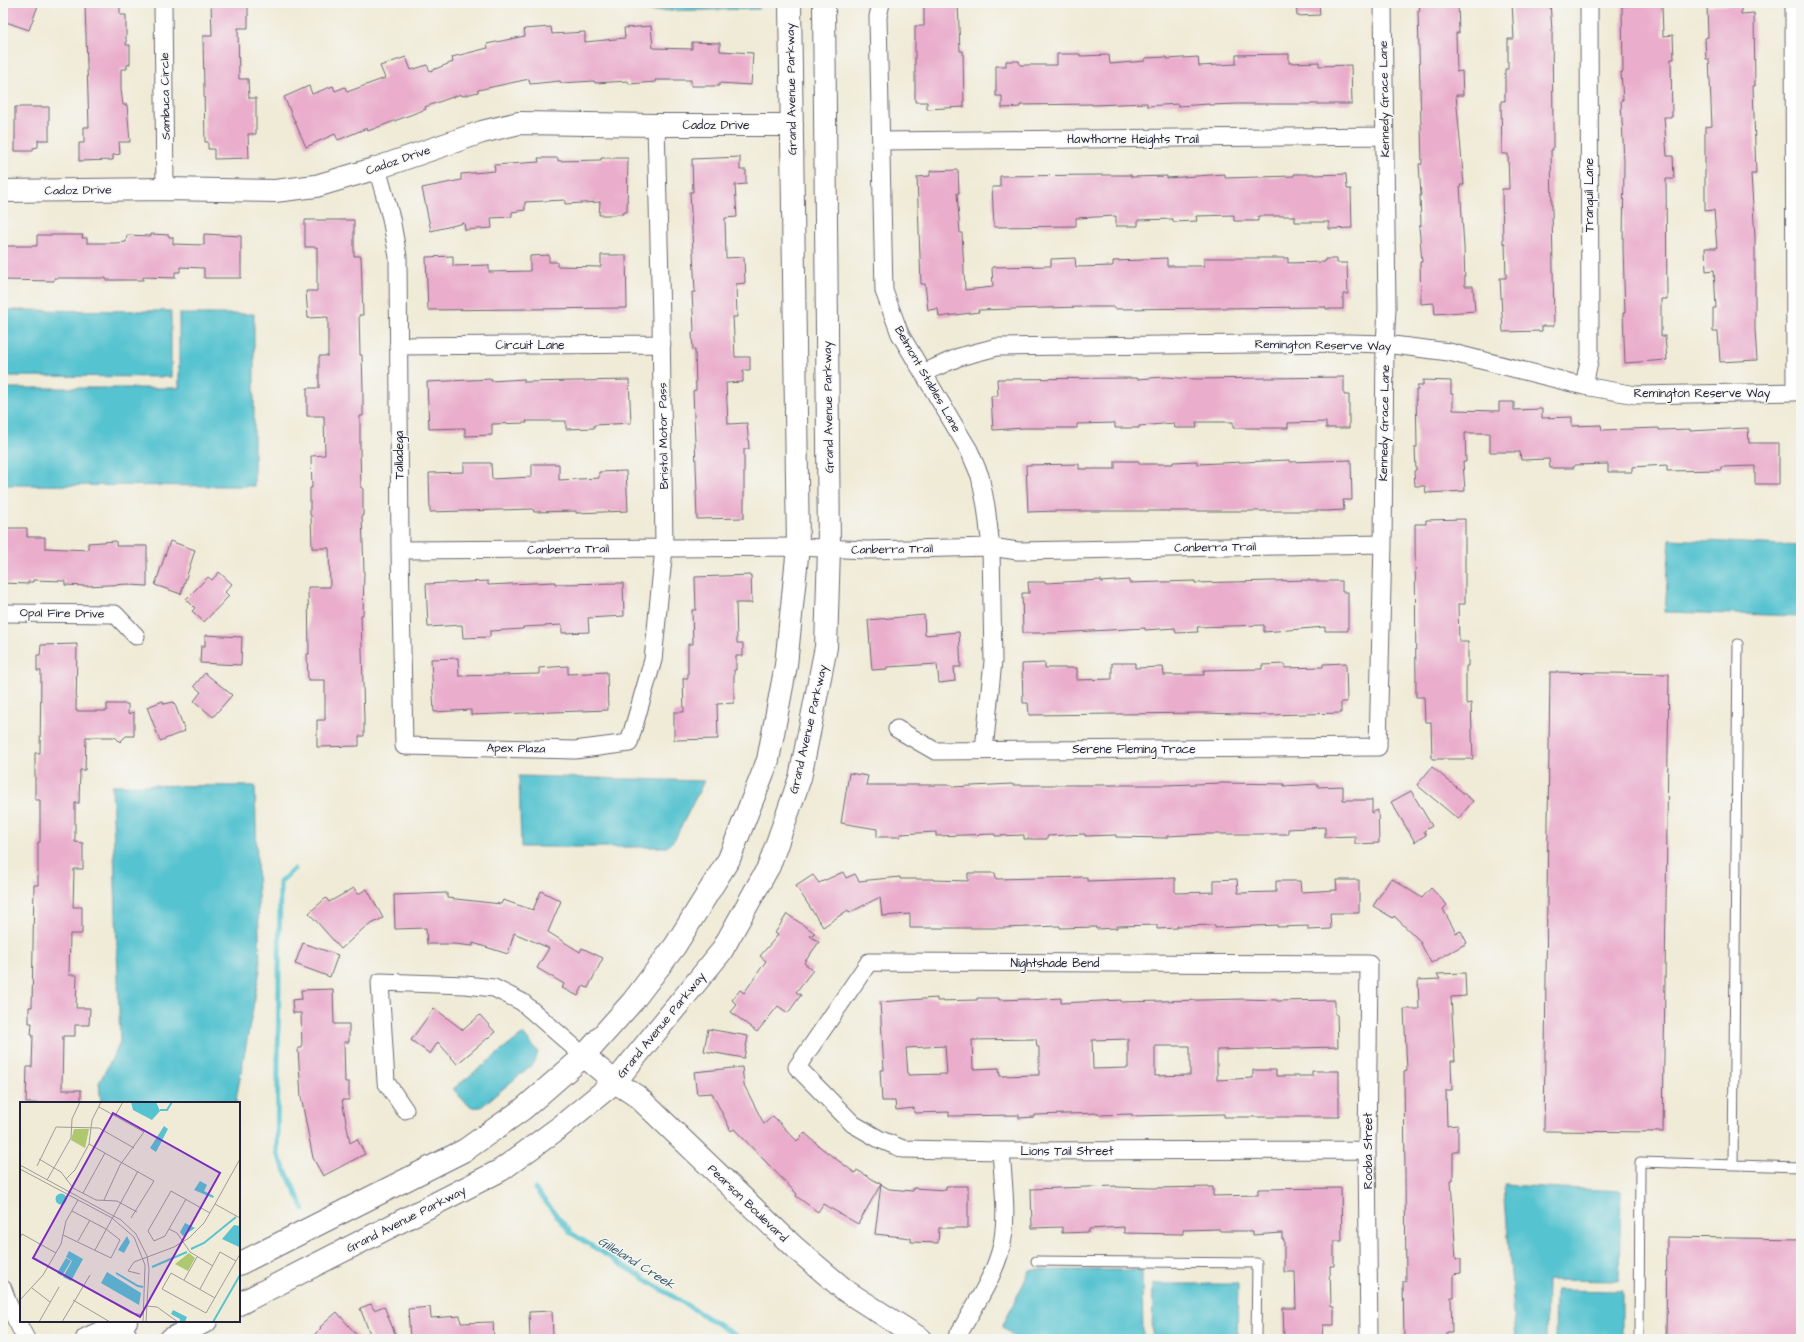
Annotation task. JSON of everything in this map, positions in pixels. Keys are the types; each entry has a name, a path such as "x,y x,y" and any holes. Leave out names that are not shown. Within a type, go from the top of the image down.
{"street":[{"name":"Sambuca Circle","path":"164,3 165,189"},
{"name":"Grand Avenue Parkway","path":"240,1263 465,1150 523,1109 584,1056 633,1002 675,946 728,859 768,760 786,665 798,547 790,3"},
{"name":"Grand Avenue Parkway","path":"240,1303 501,1170 560,1126 615,1082 720,952 769,866 800,778 826,647 829,549 824,3"},
{"name":"Belmont Stables Lane","path":"881,3 878,17 884,291 900,334 968,450 980,476 986,506 991,547 992,661 984,750"},
{"name":"Kennedy Grace Lane","path":"1378,747 1383,544 1385,344 1387,309 1383,3"},
{"name":"Tranquil Lane","path":"1584,386 1590,356 1589,3"},
{"path":"1794,3 1798,35"},
{"name":"Remington Reserve Way","path":"923,373 959,357 997,347 1348,343 1385,344 1449,352 1584,386 1636,395 1795,392 1798,35"},
{"name":"Cadoz Drive","path":"3,191 165,189 275,191 316,186 377,168 482,132 519,123 792,125"},
{"name":"Bristol Motor Pass","path":"629,743 653,660 664,548 662,344 656,125"},
{"name":"Hawthorne Heights Trail","path":"881,141 1385,136"},
{"name":"Talladega","path":"377,168 391,218 398,257 400,550 404,746"},
{"name":"Circuit Lane","path":"398,346 662,344"},
{"name":"Canberra Trail","path":"400,550 798,547 867,550 991,547 1018,551 1383,544"},
{"name":"Opal Fire Drive","path":"3,613 116,614 136,636"},
{"name":"Serene Fleming Trace","path":"897,729 935,751 1378,747"},
{"name":"Apex Plaza","path":"404,746 575,750 629,743"},
{"name":"Nightshade Bend","path":"797,1067 869,962 1369,964"},
{"name":"Rooba Street","path":"1369,964 1367,1150 1369,1339"},
{"path":"405,1110 386,1082 380,982 465,985 494,988 522,1002 584,1056"},
{"name":"Pearson Boulevard","path":"584,1056 615,1082 638,1097 794,1247 846,1291 921,1339"},
{"name":"Lions Tail Street","path":"797,1067 853,1124 879,1139 903,1149 1002,1151 1367,1150"},
{"path":"956,1339 989,1279 1000,1252 1004,1228 1002,1151"},
{"path":"3,1288 9,1306 26,1339"},
{"path":"171,1339 204,1322"},
{"path":"87,1339 126,1328"}],"lane":[{"path":"1733,1165 1738,644"},
{"path":"1639,1339 1640,1162 1801,1167"},
{"path":"1036,1261 1257,1263 1256,1339"}],"water":[{"path":"646,3 759,3 759,9 646,11"},
{"path":"3,310 171,311 171,377 3,376"},
{"path":"179,314 254,314 254,486 3,485 3,388 179,388"},
{"path":"1670,539 1801,546 1801,616 1665,612"},
{"path":"519,776 704,781 675,839 667,847 521,847"},
{"path":"112,785 255,786 260,970 236,1102 101,1102 99,1083 120,1043"},
{"path":"523,1034 538,1052 535,1062 481,1107 472,1107 469,1105 453,1089"},
{"path":"1504,1185 1621,1191 1619,1281 1547,1280 1546,1339 1516,1339"},
{"path":"1030,1270 1142,1270 1143,1339 1018,1339 1002,1327"},
{"path":"1153,1284 1238,1284 1237,1339 1152,1339"},
{"path":"1556,1290 1622,1291 1622,1339 1555,1339"}],"building":[{"path":"5,3 39,3 29,30 3,21 3,9"},
{"path":"211,3 248,3 248,28 238,28 239,79 248,79 249,98 256,98 256,134 248,134 249,158 214,159 214,149 208,149 208,142 205,142 203,36 212,36"},
{"path":"924,3 958,3 960,51 963,51 964,107 927,109 927,102 915,102 915,26 924,26"},
{"path":"1296,3 1319,3 1320,15 1297,16"},
{"path":"1419,3 1458,3 1459,33 1456,33 1457,72 1462,71 1463,95 1456,95 1464,185 1460,185 1465,286 1473,286 1475,311 1435,314 1434,303 1421,304 1420,262 1422,262 1419,226 1421,226 1421,195 1419,164 1422,164"},
{"path":"1512,3 1550,3 1552,31 1553,150 1551,150 1554,326 1542,326 1542,331 1503,332 1500,278 1506,278 1505,243 1503,243 1502,189 1509,189 1508,154 1502,154 1501,101 1505,101 1505,69 1508,69 1508,39 1514,39"},
{"path":"85,4 120,4 120,15 126,15 126,45 130,45 130,64 127,65 127,69 121,69 121,89 123,105 127,105 130,142 119,142 120,154 113,155 113,160 79,161 79,143 84,143 84,127 89,127"},
{"path":"1662,5 1663,36 1673,35 1674,59 1671,59 1672,117 1664,117 1667,156 1673,156 1674,179 1666,179 1667,299 1661,299 1661,336 1665,336 1667,360 1625,363 1623,313 1625,313 1623,247 1624,161 1621,100 1623,100 1621,72 1623,72 1622,6"},
{"path":"1741,5 1741,14 1754,13 1755,86 1753,86 1756,174 1751,174 1755,238 1755,330 1757,360 1720,362 1718,332 1713,332 1713,308 1716,308 1714,270 1706,271 1705,248 1717,248 1714,210 1705,211 1705,127 1712,126 1709,59 1706,59 1705,38 1708,37 1707,6"},
{"path":"651,26 653,48 692,49 692,42 720,43 720,51 753,53 751,85 719,83 719,86 691,86 691,80 655,80 656,82 629,84 628,81 561,83 560,81 530,84 529,79 478,90 478,92 462,96 461,94 425,107 426,109 368,131 367,128 338,140 335,134 306,147 284,97 309,86 312,94 333,86 335,91 345,87 347,92 385,78 380,66 406,57 411,70 427,65 430,71 453,62 452,57 488,48 487,44 525,36 524,29 551,27 552,34 585,32 585,42 625,38 624,28"},
{"path":"1057,54 1080,54 1080,56 1109,55 1110,64 1145,61 1145,58 1167,57 1167,59 1198,57 1199,66 1236,64 1236,55 1289,54 1289,63 1319,62 1319,66 1351,65 1352,104 1209,104 1178,106 1178,104 1147,106 1147,103 1020,105 1020,107 1002,108 1002,96 996,96 996,66 1006,66 1006,61 1019,61 1020,65 1057,65"},
{"path":"15,107 49,107 49,140 38,140 38,147 33,148 33,151 15,151"},
{"path":"740,157 740,170 746,170 746,184 735,185 737,217 725,218 726,258 744,257 745,283 736,284 737,317 733,317 735,357 750,357 750,370 743,370 743,382 726,383 728,424 747,423 749,449 744,449 744,518 697,519 693,391 696,390 695,350 693,350 692,332 694,332 692,292 695,292 690,192 693,192 692,159"},
{"path":"538,158 558,158 558,161 628,158 627,212 616,215 599,215 600,202 565,204 565,200 525,202 525,210 512,212 512,217 491,218 492,228 465,230 464,223 431,231 422,188 461,180 461,174 495,171 494,165 539,162"},
{"path":"958,170 959,193 957,193 960,233 962,233 965,290 993,287 992,267 1051,266 1051,259 1075,258 1076,267 1113,266 1113,261 1167,258 1167,266 1204,266 1204,258 1288,258 1288,263 1325,262 1325,259 1337,259 1337,263 1347,263 1348,294 1343,294 1343,309 1326,309 1326,307 1114,309 1114,307 1082,307 978,310 979,312 939,317 938,309 928,310 925,284 921,284 917,177 930,176 930,171"},
{"path":"1225,174 1225,178 1294,176 1294,174 1346,174 1347,189 1351,189 1352,228 1329,229 1329,222 1295,222 1295,216 1258,216 1258,221 1234,221 1234,215 1196,216 1197,221 1173,222 1173,219 1138,220 1138,226 1116,226 1116,216 1076,218 1076,226 994,227 992,187 1000,187 1000,176 1131,175 1131,177 1167,176 1167,178"},
{"path":"305,220 354,220 354,256 361,256 363,315 359,315 363,389 363,416 360,416 360,449 361,488 363,488 362,515 364,572 363,615 361,615 364,736 359,736 359,746 317,747 317,720 325,720 325,680 308,680 308,587 330,587 329,548 312,548 310,515 310,488 312,488 311,456 325,455 324,416 307,416 307,388 319,388 319,356 328,356 328,317 308,318 306,291 317,291 317,247 305,247"},
{"path":"151,234 169,235 169,237 173,237 173,244 204,245 204,234 241,236 241,278 204,278 204,268 180,267 180,272 175,272 175,278 143,277 143,280 54,278 54,281 3,280 3,246 37,246 37,235 83,235 82,238 87,238 87,243 116,243 126,242 127,235 151,236"},
{"path":"549,255 549,262 557,262 557,266 601,267 601,255 626,255 627,308 428,310 426,257 453,256 453,266 489,265 489,272 530,271 530,256"},
{"path":"1165,377 1195,379 1344,377 1344,395 1349,395 1349,428 1326,428 1326,422 1288,423 1288,428 1233,428 1233,422 1196,422 1197,428 1175,428 1174,423 1139,426 1139,428 1115,428 1115,423 1077,424 1077,428 1024,428 993,430 991,396 998,396 997,379 1137,379"},
{"path":"491,379 491,381 524,379 524,382 629,380 631,423 594,425 594,428 566,429 566,421 526,421 527,423 492,424 492,435 465,436 465,428 429,429 427,382"},
{"path":"1423,380 1451,381 1453,410 1499,411 1499,402 1514,402 1514,410 1542,409 1542,418 1572,417 1572,426 1601,425 1602,430 1659,428 1659,430 1690,429 1690,431 1748,428 1749,443 1779,443 1779,484 1755,484 1755,466 1721,467 1721,470 1667,471 1667,465 1632,467 1632,472 1608,472 1608,464 1574,465 1574,468 1550,468 1549,459 1521,460 1520,452 1490,452 1490,433 1465,433 1466,462 1463,462 1465,491 1426,493 1425,486 1415,486 1414,471 1416,470 1415,447 1417,447 1416,390 1418,390 1417,386 1423,386"},
{"path":"1289,460 1289,462 1351,460 1352,500 1343,500 1344,510 1326,511 1028,512 1026,465 1079,464 1079,469 1115,469 1115,461 1139,461 1139,464 1173,464 1173,462 1197,461 1197,464"},
{"path":"464,463 491,463 492,479 532,477 532,464 559,464 559,480 599,478 599,472 626,471 628,511 576,513 576,511 534,512 533,509 430,512 429,473 464,472"},
{"path":"1465,519 1465,604 1458,604 1459,642 1468,642 1468,666 1466,666 1466,704 1471,703 1473,759 1432,759 1431,722 1425,722 1424,697 1416,697 1415,524 1426,524 1426,520"},
{"path":"3,528 27,528 27,537 45,537 45,548 88,550 88,543 116,541 116,546 147,546 147,586 130,584 86,586 65,585 65,581 33,580 33,582 28,582 28,584 3,583"},
{"path":"170,541 195,550 181,594 155,585"},
{"path":"219,572 232,584 225,592 229,596 204,622 192,611 195,608 186,599 208,577 212,580"},
{"path":"751,575 752,603 736,603 737,643 743,643 743,656 736,656 736,670 734,670 734,703 717,704 718,739 674,740 674,712 684,712 683,678 688,678 688,644 693,644 692,610 696,610 695,577"},
{"path":"1101,580 1101,582 1129,580 1129,583 1195,581 1195,583 1310,580 1342,581 1342,592 1348,592 1348,631 1325,631 1325,627 1264,632 1264,625 1197,627 1198,632 1176,633 1175,628 1145,630 1145,628 1055,633 1023,633 1022,593 1029,593 1028,582 1046,583"},
{"path":"488,581 488,585 555,582 555,584 623,583 624,616 588,618 589,632 562,633 562,625 523,627 523,629 490,631 490,637 463,638 462,625 428,627 426,584"},
{"path":"924,615 925,635 959,632 961,667 954,667 955,681 939,683 937,664 887,667 887,669 872,670 868,620"},
{"path":"205,635 242,637 241,665 200,663 201,646 205,646"},
{"path":"77,644 76,711 107,711 107,704 128,704 128,714 134,712 134,736 126,736 120,742 115,737 86,737 85,770 80,770 79,803 75,803 75,842 83,843 83,869 74,869 73,907 82,907 82,934 70,934 69,975 77,975 76,1008 90,1008 89,1025 75,1025 75,1036 63,1036 62,1090 81,1090 81,1102 26,1102 27,1067 32,1067 33,1035 31,1035 32,1023 29,1023 29,1007 32,1007 34,885 38,885 38,842 40,842 40,800 35,800 35,753 40,753 41,671 37,671 37,655 40,655 41,645"},
{"path":"458,658 459,676 539,674 539,668 568,666 568,674 607,672 608,710 471,715 471,710 434,712 431,659"},
{"path":"1045,663 1045,668 1077,668 1077,680 1112,679 1112,663 1135,663 1135,668 1163,667 1164,675 1204,675 1204,670 1262,669 1262,665 1285,664 1285,668 1323,667 1323,664 1346,663 1347,702 1341,702 1341,713 1269,715 1205,713 1029,715 1028,703 1023,703 1022,664"},
{"path":"1550,672 1669,674 1663,1132 1544,1131"},
{"path":"205,673 232,695 213,717 194,701 201,692 194,686"},
{"path":"163,701 164,704 174,702 185,731 160,741 147,707"},
{"path":"1432,767 1473,801 1458,819 1417,785"},
{"path":"849,773 868,776 866,785 952,785 952,787 1012,784 1165,785 1223,783 1284,784 1284,786 1318,784 1318,787 1343,786 1343,800 1372,800 1372,813 1378,810 1379,843 1355,844 1355,836 1325,837 1325,827 1288,829 1288,834 1204,834 1167,836 1167,838 1116,837 1116,835 1085,836 1085,834 1047,836 1047,839 1024,839 1024,835 995,836 995,834 936,836 936,832 900,834 900,837 877,837 877,829 841,823"},
{"path":"1411,791 1432,826 1424,831 1426,835 1415,842 1391,802"},
{"path":"843,872 846,878 855,874 859,881 900,877 900,879 968,881 968,873 995,873 996,879 1087,877 1087,881 1175,878 1175,893 1214,892 1214,880 1237,879 1238,893 1276,892 1276,881 1300,881 1301,892 1337,890 1336,880 1359,880 1359,913 1330,913 1331,929 1308,930 1308,926 1277,927 1277,925 1215,928 1215,925 1177,926 1177,928 1157,929 1157,925 1117,926 1117,928 1096,929 1096,927 1060,928 1060,926 1002,928 910,928 910,914 882,916 880,897 849,913 848,910 823,927 796,886 813,875 819,883"},
{"path":"1391,878 1422,898 1431,888 1447,905 1443,909 1456,933 1461,931 1467,943 1431,963 1419,940 1394,916 1393,918 1373,906"},
{"path":"354,888 358,894 367,889 383,918 364,928 341,949 309,913 326,898 329,902"},
{"path":"541,891 561,901 548,932 580,952 582,948 603,958 588,988 583,986 578,996 562,988 564,984 537,968 549,948 514,933 508,954 473,943 473,946 427,944 426,928 395,929 394,895 447,893 447,898 501,904 503,900 533,910"},
{"path":"787,914 815,933 810,936 819,942 804,963 813,970 796,992 801,995 788,1013 778,1006 757,1032 731,1012 737,1005 732,1000 740,990 744,993 766,961 760,956 778,935 775,933"},
{"path":"303,943 338,955 330,977 295,964"},
{"path":"1465,973 1466,996 1451,997 1455,1061 1451,1061 1452,1090 1446,1090 1447,1126 1458,1125 1458,1152 1453,1152 1453,1181 1451,1181 1456,1259 1461,1259 1461,1273 1454,1274 1454,1297 1451,1297 1452,1332 1447,1332 1447,1339 1404,1339 1403,1281 1406,1281 1404,1071 1407,1070 1404,1009 1419,1009 1418,980 1440,979 1437,974"},
{"path":"333,989 334,1024 349,1024 349,1042 344,1042 345,1082 349,1082 349,1100 342,1100 350,1143 357,1139 365,1154 323,1176 313,1158 301,1097 298,1048 302,1048 301,1013 293,1013 292,1000 302,999 301,990"},
{"path":"937,998 937,1001 977,1000 977,998 1029,1000 1061,998 1061,1003 1121,1000 1121,1002 1244,999 1277,1001 1335,1000 1338,1047 1217,1050 1217,1080 1253,1078 1253,1070 1276,1070 1276,1076 1312,1076 1312,1071 1339,1071 1339,1117 1224,1117 1224,1114 1132,1116 1132,1114 1099,1115 1099,1113 1034,1115 1034,1117 1019,1118 1019,1115 949,1116 949,1112 914,1113 914,1108 896,1110 895,1101 882,1101 880,1070 884,1070 880,1002","holes":["1036,1039 1037,1047 1039,1047 1039,1075 1000,1076 999,1068 973,1069 972,1040","1128,1039 1128,1068 1093,1069 1092,1040","945,1046 947,1074 908,1075 906,1048","1155,1046 1190,1046 1190,1075 1155,1076"]},
{"path":"434,1008 463,1030 480,1015 495,1032 457,1064 438,1042 430,1054 411,1040"},
{"path":"708,1029 748,1036 744,1058 704,1051"},
{"path":"742,1067 744,1085 764,1124 773,1116 797,1141 805,1133 820,1147 855,1173 857,1170 881,1184 858,1224 823,1204 818,1212 796,1196 797,1194 734,1129 731,1131 712,1093 697,1094 694,1072"},
{"path":"881,1184 889,1189 913,1191 913,1188 946,1190 946,1186 968,1186 968,1228 939,1228 938,1243 911,1242 911,1238 875,1234"},
{"path":"1116,1186 1151,1188 1213,1187 1213,1196 1258,1195 1258,1189 1341,1188 1342,1241 1334,1241 1334,1266 1330,1266 1331,1307 1334,1307 1334,1325 1323,1325 1322,1339 1284,1339 1283,1308 1296,1308 1295,1272 1284,1272 1284,1239 1282,1239 1282,1233 1253,1235 1253,1231 1220,1231 1219,1229 1183,1230 1183,1234 1124,1233 1124,1227 1089,1229 1089,1232 1062,1233 1062,1227 1032,1228 1031,1189"},
{"path":"1667,1237 1801,1239 1801,1339 1666,1339"},
{"path":"371,1304 374,1310 384,1306 397,1339 372,1339 360,1308"},
{"path":"430,1307 431,1318 460,1316 461,1323 493,1322 494,1339 410,1339 408,1309"},
{"path":"552,1311 553,1339 530,1339 529,1312"},
{"path":"337,1312 360,1339 310,1339 321,1328 320,1327"}],"waterway":[{"path":"294,869 280,882 277,1153 304,1209"},
{"name":"Gilleland Creek","path":"535,1189 571,1233 740,1339"}]}
